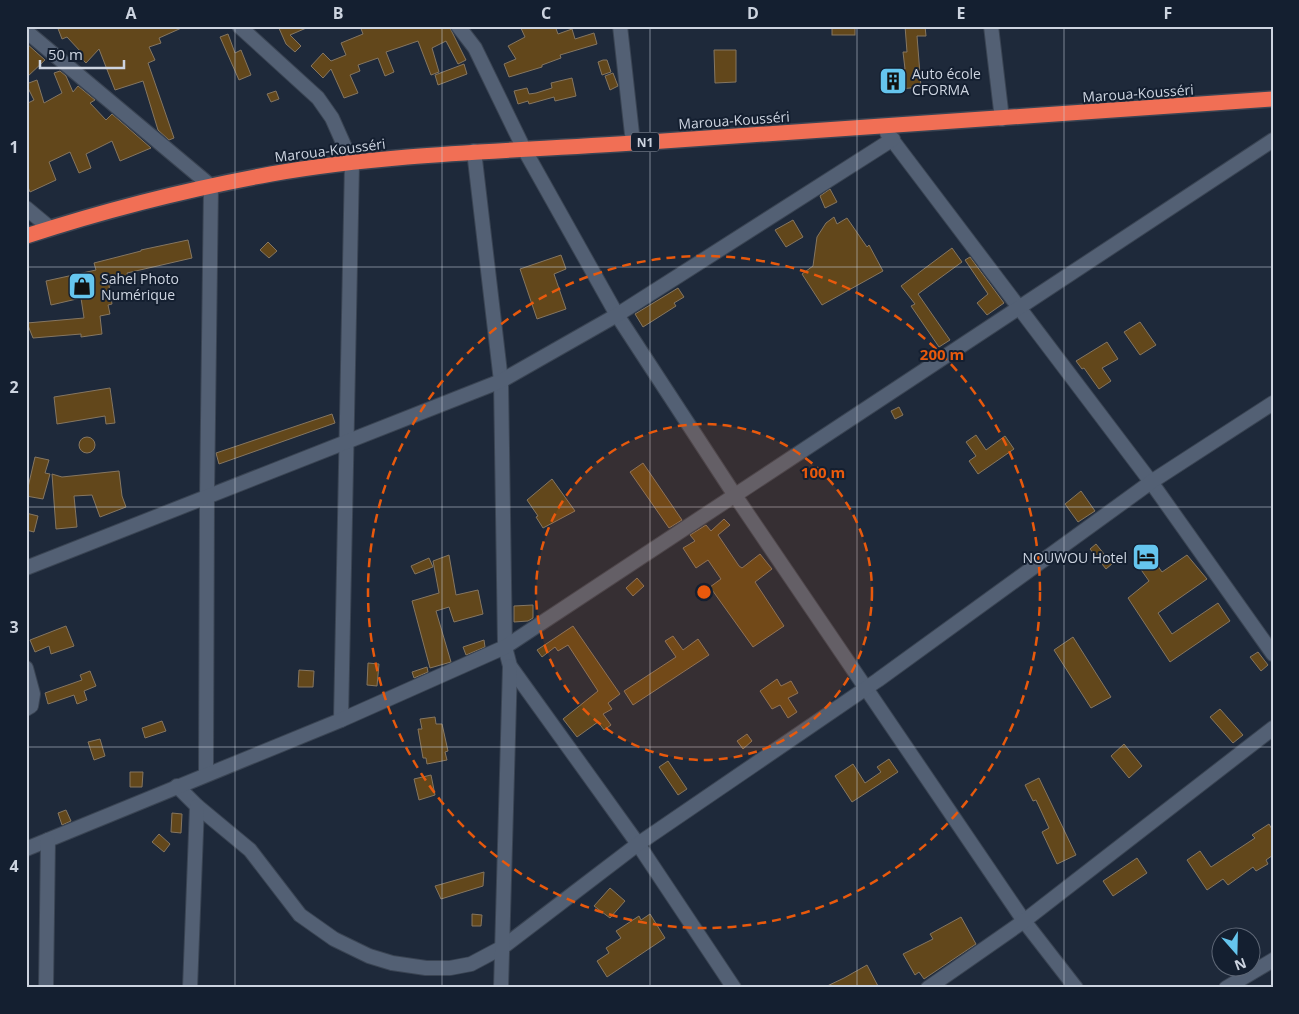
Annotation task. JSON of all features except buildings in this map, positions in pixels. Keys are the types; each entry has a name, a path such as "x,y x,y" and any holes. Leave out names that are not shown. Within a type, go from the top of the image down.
{"highway":[{"name":"Maroua-Kousséri","path":"26,236 154,199 212,186 273,174 352,163 474,151 633,143 1002,119 1273,99"}],"street":[{"path":"240,26 318,98 332,118 352,163 348,442 341,720"},
{"path":"458,26 476,48 524,149 617,315 734,494 867,687 1024,922 1076,988"},
{"path":"620,26 633,143"},
{"path":"991,26 1002,119"},
{"path":"26,31 212,186 207,498 206,774"},
{"path":"880,126 893,140 1019,306 1150,482 1273,654"},
{"path":"26,568 501,382 617,315 893,140"},
{"path":"26,849 341,720 505,647 734,494 1273,140"},
{"path":"474,151 501,382 505,647 510,666 501,988"},
{"path":"26,208 50,228"},
{"path":"177,786 197,806 250,850 300,915 334,939 369,956 392,963 426,968 450,968 471,964 503,947 638,844 867,687 1150,482 1273,403"},
{"path":"510,666 638,844 734,988"},
{"path":"26,668 33,694 31,706 26,709"},
{"path":"928,988 1024,922 1273,728"},
{"path":"190,988 197,806"},
{"path":"46,988 48,840"},
{"path":"1226,988 1273,960"}],"place":[{"name":"Auto école CFORMA","path":"893,81"},
{"name":"Sahel Photo Numérique","path":"82,286"},
{"name":"NOUWOU Hotel","path":"1146,557"}]}
